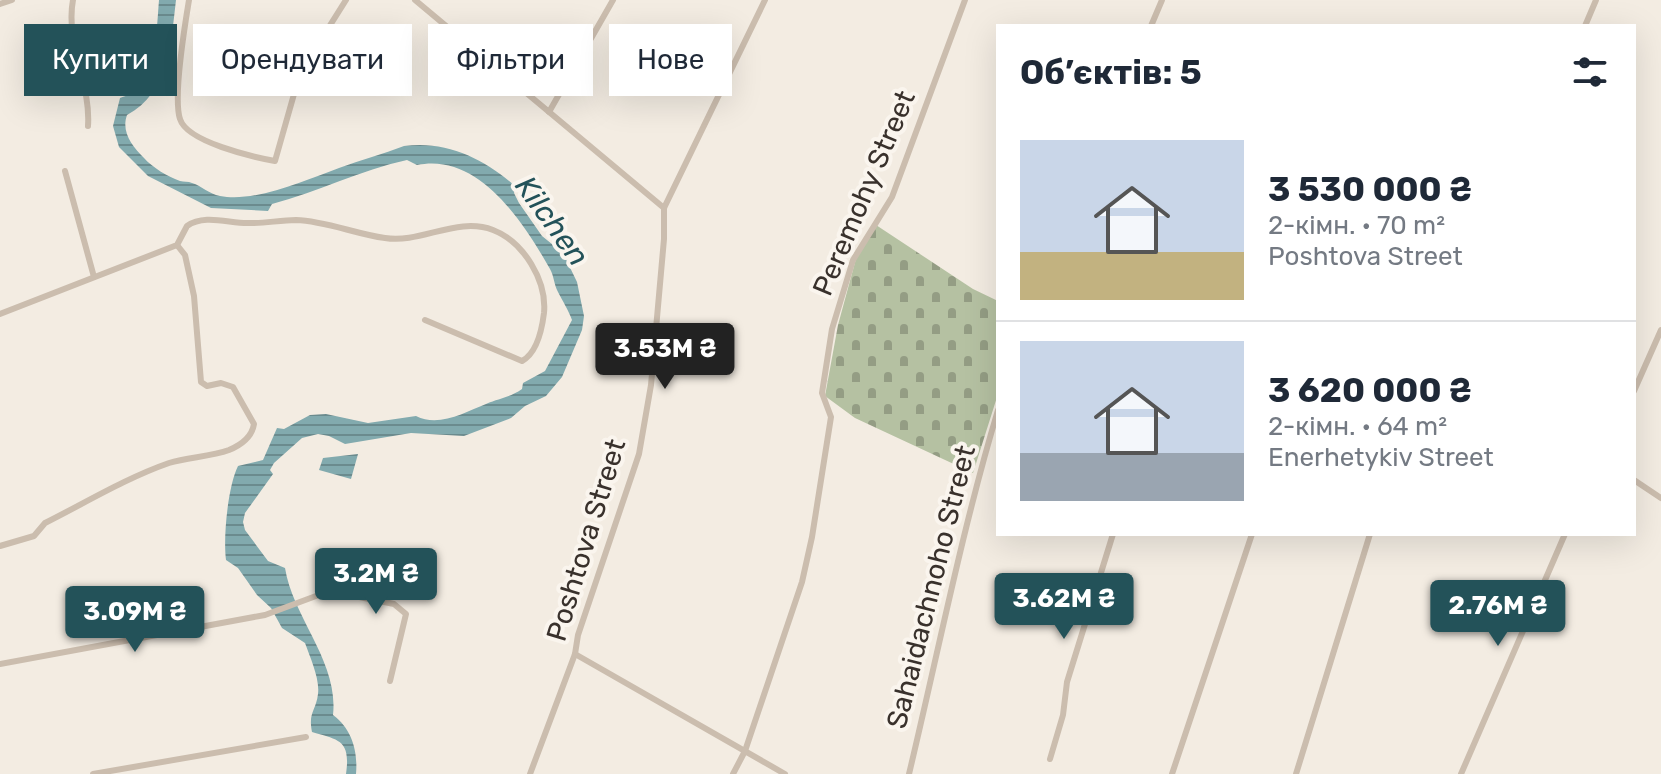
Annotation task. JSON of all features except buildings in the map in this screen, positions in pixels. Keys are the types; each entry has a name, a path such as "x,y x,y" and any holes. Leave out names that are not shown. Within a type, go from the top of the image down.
{"street":[{"path":"0,4 12,0"},
{"path":"73,0 70,15 87,91 88,126"},
{"path":"189,0 178,103 180,120 186,128 221,147 275,161 300,73 346,0"},
{"path":"415,0 664,208"},
{"path":"549,112 613,0"},
{"name":"Poshtova Street","path":"530,774 575,654 578,635 639,454 651,385 664,208 765,0"},
{"name":"Peremohy Street","path":"733,774 745,751 802,582 831,417 822,393 836,315 853,260 892,197 965,0"},
{"path":"1152,24 1162,0"},
{"path":"1586,24 1596,0"},
{"path":"65,171 94,277"},
{"path":"0,314 177,245 187,226 204,220 246,224 298,220 396,240 463,226 485,227 506,237 535,268 544,307 542,329 532,351 522,361 425,320"},
{"path":"0,546 34,536 45,523 149,471 195,456 229,450 249,437 254,424 233,387 221,383 207,386 201,382 194,296 185,255 177,245"},
{"path":"1636,386 1661,330"},
{"name":"Sahaidachnoho Street","path":"909,774 996,417"},
{"path":"1636,481 1661,498"},
{"path":"1050,759 1063,715 1067,682 1112,536"},
{"path":"1172,774 1251,536"},
{"path":"1296,774 1369,536"},
{"path":"1461,774 1564,536"},
{"path":"0,664 265,615 324,593 340,593 394,604 406,614 390,681"},
{"path":"575,654 785,774"},
{"path":"93,774 306,737"}],"green space":[{"path":"876,225 973,289 996,300 996,400 973,473 855,418 825,396 838,325 857,255"}],"water":[{"path":"159,0 176,0 173,24 156,24"},
{"path":"150,96 127,115 125,127 132,144 144,158 175,179 196,184 216,195 249,196 280,189 404,146 435,146 464,154 491,168 515,186 514,193 519,203 542,236 563,253 577,282 584,316 582,330 562,377 546,396 525,406 511,418 464,436 411,433 345,444 318,434 302,438 274,463 270,470 273,474 245,513 245,530 268,561 285,568 297,605 323,658 333,696 333,715 345,727 352,741 356,774 346,774 346,754 341,743 312,732 311,720 318,688 305,643 282,628 271,608 257,595 238,568 226,560 227,512 238,466 263,460 277,428 284,429 310,415 326,414 368,423 416,416 443,420 513,394 522,389 523,383 545,371 572,320 550,269 513,212 479,180 460,169 439,164 417,165 407,160 272,204 268,211 211,208 148,176 119,147 113,126 120,98"},
{"path":"358,454 351,479 319,470 323,458"}],"water label":[{"name":"Kilchen","path":"552,221"}]}
